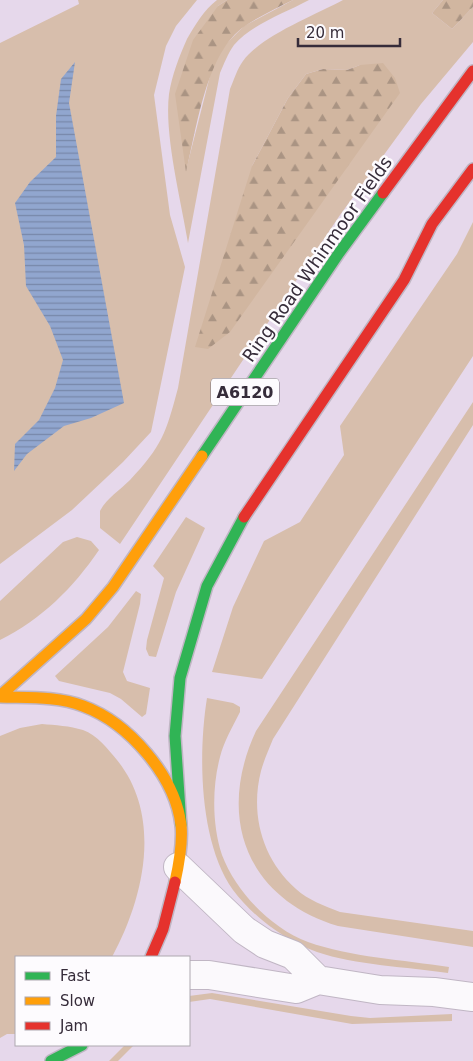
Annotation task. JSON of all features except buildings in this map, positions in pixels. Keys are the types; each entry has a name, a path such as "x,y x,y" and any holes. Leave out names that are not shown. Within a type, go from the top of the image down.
{"highway":[{"name":"Ring Road Whinmoor Fields","path":"0,697 86,619 113,587 339,253 473,71"},
{"path":"151,956 162,930 178,867 181,825 175,736 180,678 207,586 246,512 404,280 432,224 473,169"},
{"path":"0,697 44,699 83,706 118,725 156,765 167,784 181,825"},
{"path":"51,1061 80,1046"}],"street":[{"path":"178,867 244,930 265,944 293,955 318,980"},
{"path":"190,975 209,974 296,989 318,980 380,990 434,992 473,997"}],"shaded area":[{"path":"78,0 197,0 176,26 166,46 154,95 170,215 185,267 151,432 123,462 72,510 0,564 0,43 79,4"},
{"path":"217,0 227,0 218,6 186,170 213,64 224,46 244,26 293,0 309,0 250,31 234,45 228,55 220,73 188,243 171,148 168,110 169,94 176,66 187,39 204,13"},
{"path":"343,0 443,0 432,13 452,29 473,7 473,42 421,104 340,215 120,544 100,528 100,511 106,502 130,480 149,458 162,438 170,417 178,388 230,89 237,71 251,52 262,43 304,19","holes":["360,65 252,166 288,98 306,74 323,69 347,70"]},
{"path":"473,222 473,356 262,679 212,672 233,607 264,541 300,522 344,455 340,426 457,254"},
{"path":"473,402 473,425 273,739 261,771 257,803 258,819 267,850 284,877 306,896 340,912 473,931 473,947 338,926 306,913 281,896 261,875 248,850 240,823 239,794 244,763 256,731"},
{"path":"186,517 205,528 176,592 156,657 149,656 146,649 147,640 164,578 153,566"},
{"path":"77,537 91,541 99,550 89,564 56,601 30,622 0,640 0,601 63,542"},
{"path":"136,591 141,594 140,604 123,672 127,681 150,688 146,714 142,717 121,699 110,693 59,681 55,676 108,627"},
{"path":"207,698 233,703 240,707 240,712 226,739 217,769 214,793 215,819 222,855 228,869 256,907 281,928 308,942 359,955 449,967 448,973 365,963 317,952 282,935 260,919 241,900 222,870 213,848 207,823 202,771 202,745"},
{"path":"42,724 73,728 88,732 102,743 117,760 131,782 140,807 144,832 144,858 140,884 133,909 112,956 15,956 15,1034 7,1034 0,1038 0,736 20,728"},
{"path":"212,993 370,1018 452,1014 452,1021 352,1024 210,999 190,1002 190,996"},
{"path":"124,1046 133,1046 118,1061 109,1061"}],"green space":[{"path":"227,0 293,0 245,26 232,38 221,54 205,92 186,172 175,94 193,40 218,6"},
{"path":"443,0 473,0 473,7 452,29 432,13"},
{"path":"383,63 395,78 400,93 230,332 208,349 195,347 252,166 288,98 306,74 323,69 347,70 360,65"}],"water":[{"path":"75,62 69,103 124,403 91,418 64,426 27,454 14,471 15,444 39,420 55,388 63,360 50,326 26,286 24,245 15,203 30,182 56,157 56,116 61,79"}],"traffic: fast":[{"path":"202,456 339,253 383,193"},
{"path":"181,825 175,736 180,678 207,586 244,517"},
{"path":"51,1061 80,1046"}],"traffic: slow":[{"path":"0,696 86,619 113,587 202,456"},
{"path":"0,697 42,698 83,706 100,714 133,738 159,770 170,788 177,807 181,825 181,839 175,882"}],"traffic: jam":[{"path":"383,193 473,71"},
{"path":"244,517 404,280 432,224 473,169"},
{"path":"151,956 163,929 175,882"}]}
